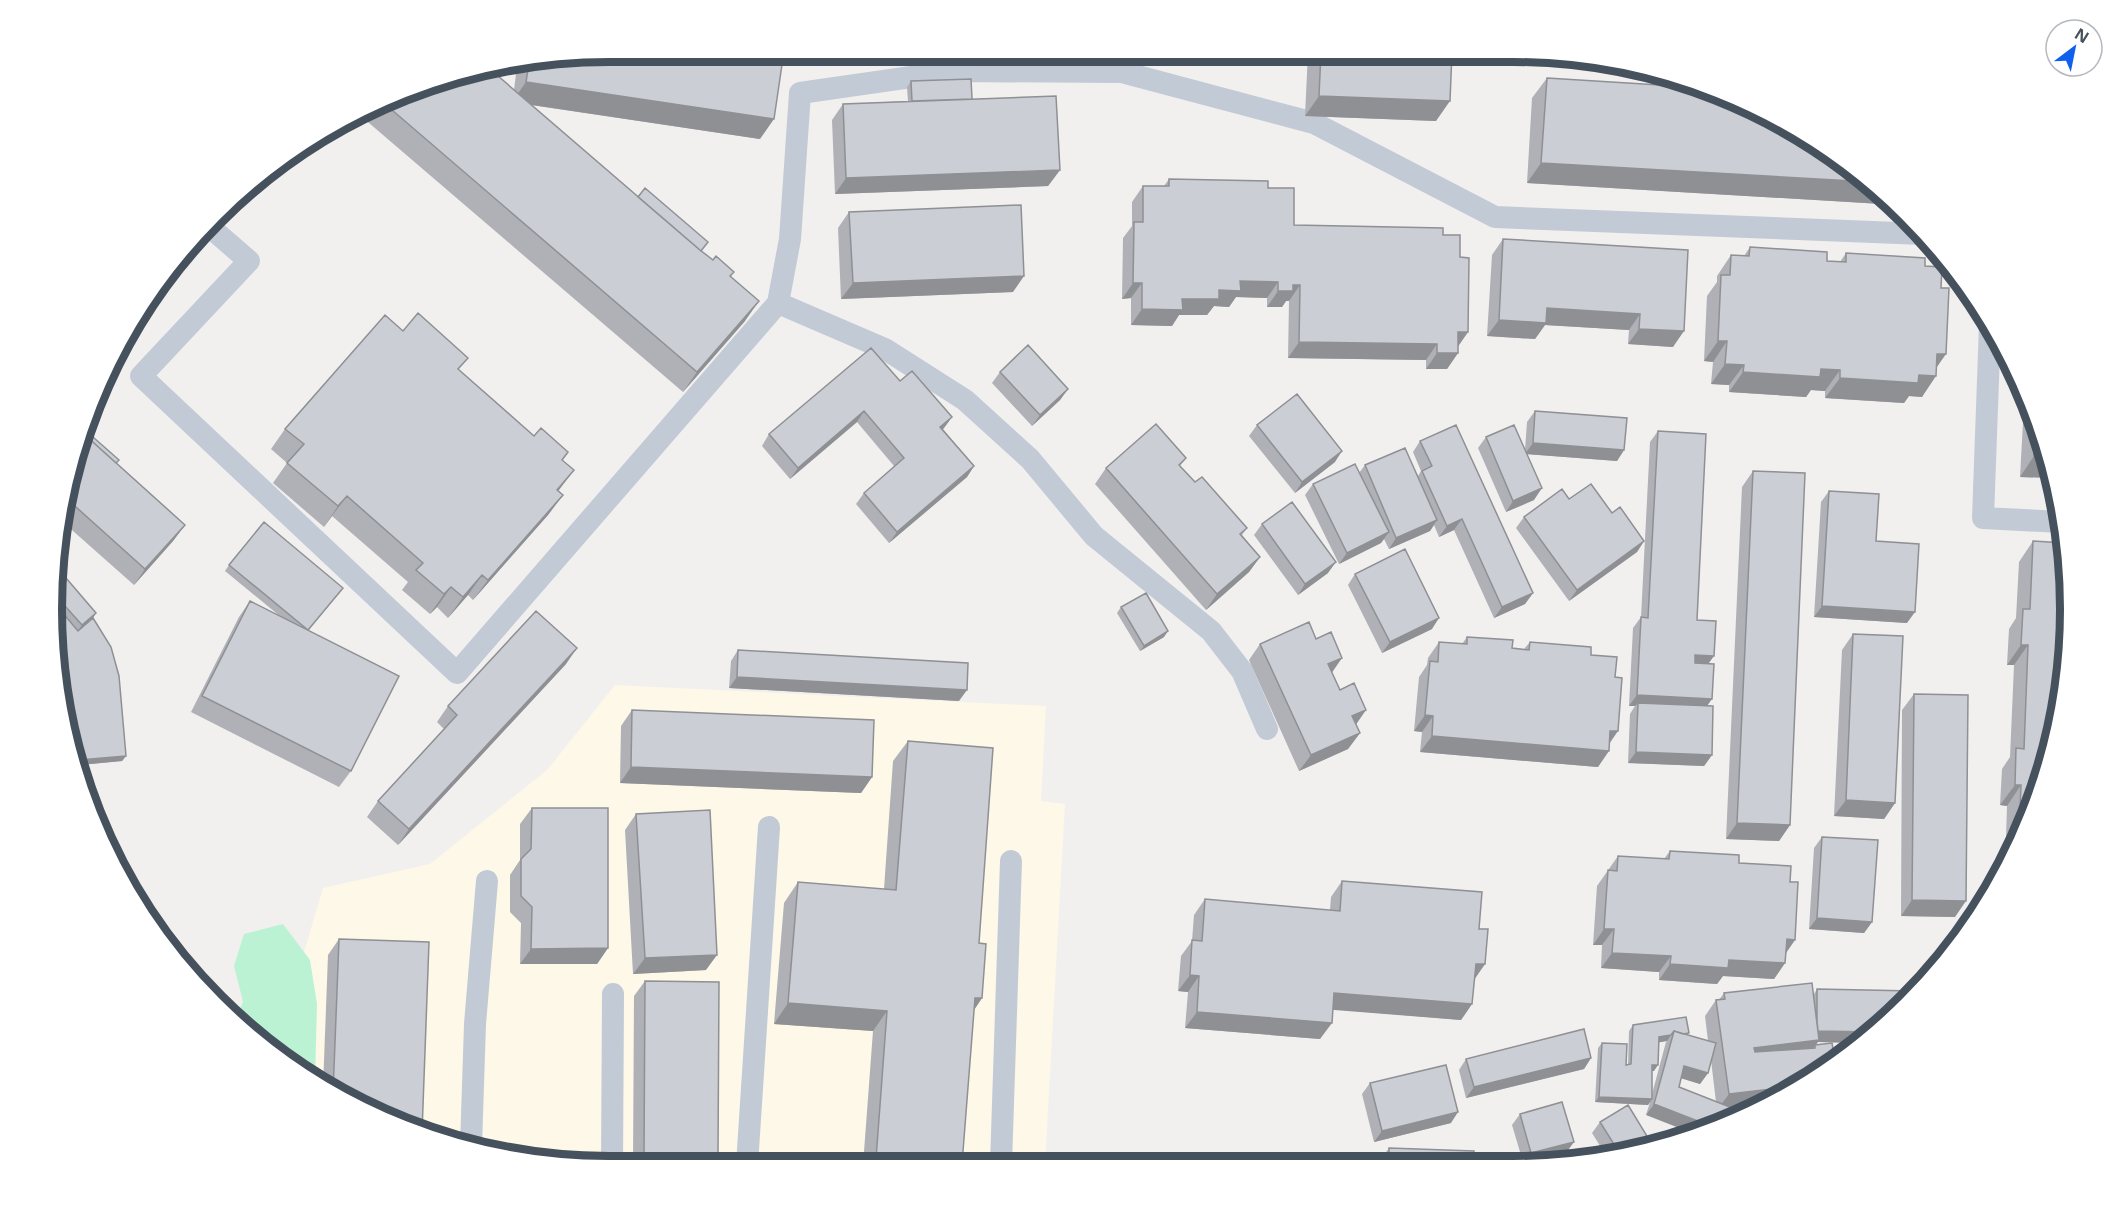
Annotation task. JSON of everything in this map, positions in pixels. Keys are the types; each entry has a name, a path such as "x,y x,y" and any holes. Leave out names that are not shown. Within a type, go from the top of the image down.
{"lane":[{"path":"214,230 249,261 141,376 457,673 778,303 790,238 800,93 947,62"},
{"path":"967,62 1122,72 1314,123 1495,217 1911,234"},
{"path":"778,303 885,349 965,400 1030,459 1095,536 1211,631 1242,671 1267,729"},
{"path":"1989,340 1983,518 2053,522"},
{"path":"748,1156 769,827"},
{"path":"1001,1156 1011,861"},
{"path":"471,1139 475,1024 487,880"},
{"path":"612,1156 613,994"}],"shaded area":[{"path":"615,685 1046,706 1041,801 1065,804 1045,1156 609,1156 538,1152 467,1138 399,1115 335,1083 299,1059 294,986 323,888 430,864 547,770"}],"green space":[{"path":"283,924 310,960 317,1004 315,1070 276,1043 239,1012 243,1002 234,966 244,934"}],"building":[{"path":"782,62 774,119 526,82 528,68 573,63"},
{"path":"1321,62 1452,62 1450,101 1319,96"},
{"path":"495,74 700,250 713,260 716,256 734,272 730,276 759,301 697,372 389,108 467,80"},
{"path":"1547,78 1673,86 1689,91 1723,103 1787,135 1854,181 1541,163"},
{"path":"971,79 972,99 912,101 911,81"},
{"path":"1056,96 1060,170 846,178 843,104"},
{"path":"1169,179 1268,181 1268,188 1294,188 1294,225 1443,228 1443,235 1460,235 1460,257 1469,258 1468,332 1458,332 1458,353 1437,353 1437,344 1299,342 1300,285 1293,285 1293,291 1278,291 1278,282 1240,281 1241,291 1219,290 1219,299 1182,299 1183,310 1142,309 1142,283 1133,283 1134,222 1143,222 1143,186 1169,186"},
{"path":"645,188 708,242 701,251 638,197"},
{"path":"1021,205 1024,276 853,283 849,212"},
{"path":"1503,239 1688,250 1684,331 1639,329 1640,314 1547,308 1546,323 1499,320"},
{"path":"1750,247 1827,252 1827,261 1846,262 1846,253 1925,258 1925,266 1940,267 1942,269 1941,288 1949,288 1946,354 1937,354 1936,376 1919,375 1918,383 1840,378 1840,370 1821,369 1820,377 1743,372 1744,365 1725,364 1727,341 1718,341 1721,275 1730,275 1731,255 1749,256"},
{"path":"418,313 468,358 458,369 534,436 541,428 568,452 562,460 574,470 557,490 563,495 488,580 482,575 463,597 451,587 444,594 416,570 423,563 347,496 338,506 287,463 304,444 285,429 385,315 403,331"},
{"path":"1028,345 1068,389 1040,415 1000,372"},
{"path":"871,348 900,381 912,371 952,417 940,427 974,466 897,532 864,493 904,458 864,411 798,468 769,434"},
{"path":"1297,394 1342,451 1302,482 1257,425"},
{"path":"1535,411 1627,418 1624,450 1533,443"},
{"path":"1156,424 1186,458 1179,465 1195,482 1202,477 1247,528 1240,534 1260,557 1217,594 1106,468"},
{"path":"1456,425 1533,593 1502,607 1462,519 1447,526 1422,471 1432,466 1420,441"},
{"path":"1514,425 1542,488 1513,501 1486,437"},
{"path":"1658,431 1706,434 1697,620 1716,621 1714,656 1695,655 1695,663 1714,664 1712,699 1637,695 1641,617 1648,618"},
{"path":"90,435 119,460 116,463 89,439"},
{"path":"89,439 185,525 145,569 72,503"},
{"path":"2035,444 2039,456 2034,456"},
{"path":"1405,448 1437,520 1396,538 1365,465"},
{"path":"1355,464 1389,532 1347,553 1313,484"},
{"path":"1753,471 1805,473 1790,825 1737,823"},
{"path":"1591,484 1612,513 1620,507 1644,541 1577,590 1524,517 1562,489 1569,499"},
{"path":"1829,491 1879,494 1876,541 1919,544 1915,612 1822,606"},
{"path":"1292,502 1336,562 1305,584 1262,524"},
{"path":"264,522 343,588 308,630 229,565"},
{"path":"2033,541 2056,542 2060,609 2056,680 2042,751 2020,817 2021,785 2015,785 2016,748 2024,749 2028,645 2021,645 2023,609 2030,609"},
{"path":"1405,549 1439,618 1390,642 1355,574"},
{"path":"63,574 96,613 82,625 62,603"},
{"path":"1146,593 1168,631 1144,646 1121,607"},
{"path":"250,601 399,676 351,771 202,696"},
{"path":"536,611 577,648 409,829 378,801 457,715 448,706"},
{"path":"62,612 78,631 93,618 111,647 119,676 126,756 83,760 66,680"},
{"path":"1309,622 1316,639 1331,632 1342,658 1328,664 1340,690 1354,683 1366,710 1352,716 1360,733 1311,755 1260,644"},
{"path":"1853,634 1903,636 1895,803 1846,800"},
{"path":"1467,637 1513,640 1512,648 1529,650 1530,642 1591,647 1591,655 1617,657 1615,677 1622,678 1618,731 1610,731 1609,751 1432,736 1433,716 1425,715 1430,661 1438,662 1439,642 1467,644"},
{"path":"738,650 968,663 967,690 737,677"},
{"path":"1914,694 1968,695 1966,901 1912,900"},
{"path":"1638,703 1713,706 1712,755 1636,752"},
{"path":"632,710 874,720 872,777 631,767"},
{"path":"908,741 993,748 979,943 986,944 982,998 975,998 963,1156 876,1156 887,1011 788,1003 798,882 896,890"},
{"path":"532,808 608,808 608,948 531,949 532,907 521,896 521,859 531,849"},
{"path":"710,810 717,955 645,958 636,814"},
{"path":"1822,837 1878,840 1872,922 1817,918"},
{"path":"1670,851 1739,855 1739,863 1791,866 1790,882 1798,882 1795,940 1787,939 1785,963 1729,960 1728,968 1670,964 1671,956 1612,953 1614,929 1604,929 1608,870 1617,871 1618,856 1669,859"},
{"path":"1342,881 1482,892 1479,929 1488,929 1485,964 1476,964 1472,1004 1334,993 1332,1023 1197,1012 1199,976 1190,975 1192,940 1202,941 1205,899 1340,911"},
{"path":"339,939 429,942 422,1123 399,1115 333,1082"},
{"path":"645,981 719,982 718,1156 644,1156"},
{"path":"1812,983 1819,1040 1754,1048 1755,1052 1815,1048 1815,1045 1832,1043 1834,1052 1777,1088 1729,1094 1716,1000 1725,999 1724,993"},
{"path":"1817,989 1905,991 1860,1032 1818,1031"},
{"path":"1686,1017 1689,1033 1674,1031 1671,1035 1659,1037 1658,1065 1652,1065 1652,1099 1599,1097 1602,1043 1627,1044 1626,1065 1631,1064 1633,1025"},
{"path":"1584,1029 1591,1058 1474,1087 1466,1059"},
{"path":"1674,1031 1716,1043 1708,1073 1684,1066 1679,1087 1735,1109 1702,1123 1654,1104"},
{"path":"1446,1065 1458,1112 1382,1131 1370,1083"},
{"path":"1562,1102 1574,1142 1531,1153 1520,1114"},
{"path":"1628,1105 1649,1139 1615,1147 1600,1122"},
{"path":"1389,1148 1474,1151 1474,1156 1389,1156"},
{"path":"1163,1154 1200,1156 1163,1156"}]}
